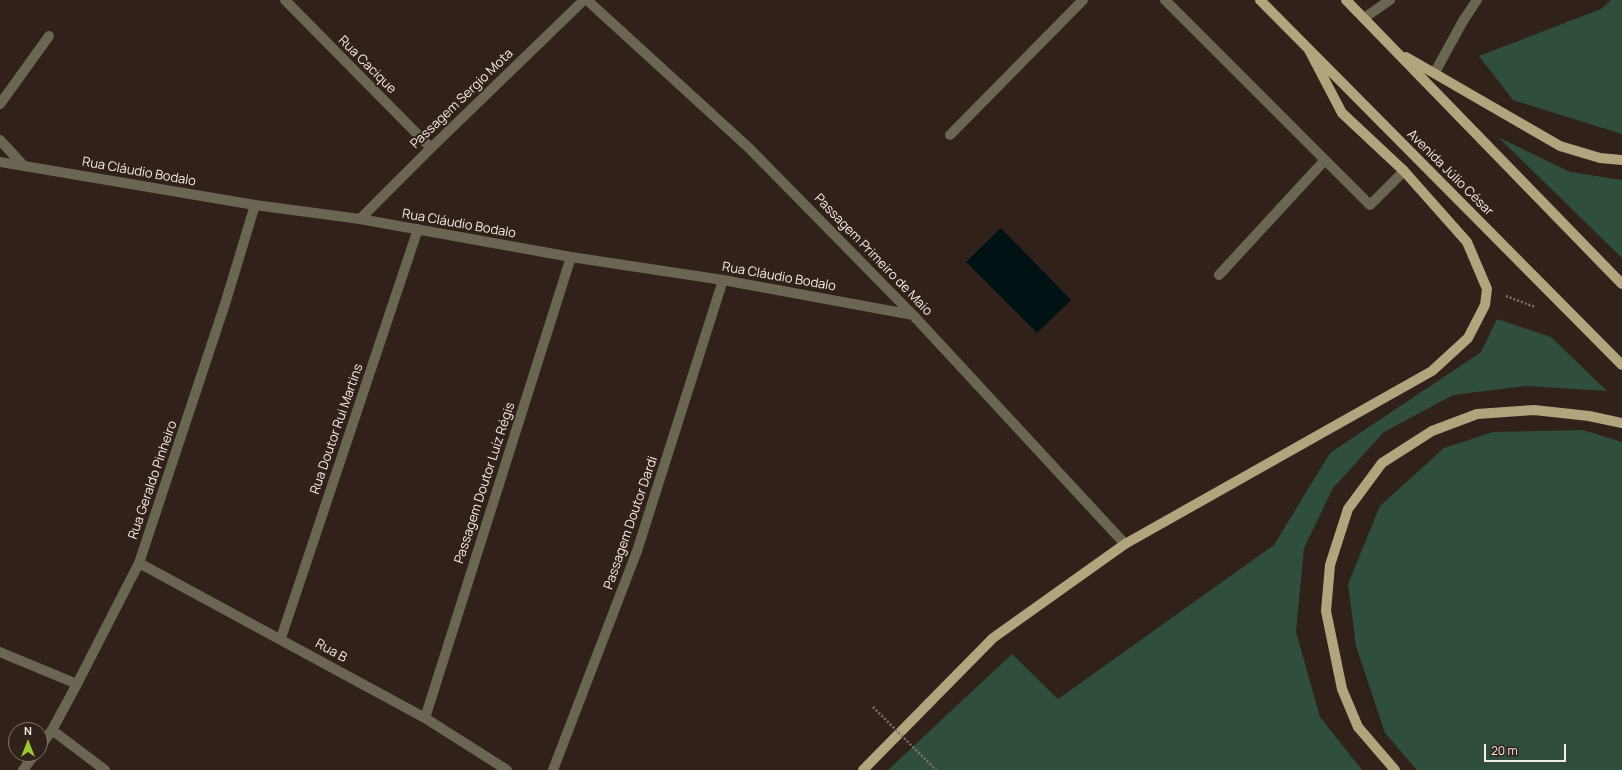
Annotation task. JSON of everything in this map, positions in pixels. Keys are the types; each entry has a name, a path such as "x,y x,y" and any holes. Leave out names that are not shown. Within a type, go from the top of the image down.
{"main road":[{"name":"Avenida Júlio César","path":"1260,0 1622,365"},
{"path":"1346,0 1622,284"},
{"path":"863,770 993,638 1125,544 1432,371 1468,338 1485,305 1487,289 1467,242 1404,170 1342,113 1309,50"},
{"path":"1398,52 1435,72 1560,146 1600,158 1622,160"},
{"path":"1394,770 1358,727 1342,688 1326,610 1330,565 1348,509 1382,463 1432,431 1477,414 1534,410 1589,416 1622,423"}],"street":[{"name":"Rua Cacique","path":"285,0 431,148"},
{"name":"Passagem Sergio Mota","path":"360,219 431,148 585,0"},
{"name":"Passagem Primeiro de Maio","path":"585,0 749,148 913,315 1125,544"},
{"path":"950,134 1083,0"},
{"path":"1165,0 1370,205 1404,170"},
{"path":"1364,18 1390,0"},
{"path":"1435,72 1463,21 1477,0"},
{"path":"0,104 49,36"},
{"path":"0,140 23,165"},
{"path":"1219,275 1325,160"},
{"name":"Rua Cláudio Bodalo","path":"0,162 255,205 360,219 571,257 723,280 913,315"},
{"name":"Rua Geraldo Pinheiro","path":"48,736 77,684 139,563 226,304 255,205"},
{"name":"Rua Doutor Rui Martins","path":"281,638 418,229"},
{"name":"Passagem Doutor Luíz Régis","path":"425,718 571,257"},
{"name":"Passagem Doutor Dardi","path":"553,770 637,551 723,280"},
{"name":"Rua B","path":"139,563 281,638 425,718 507,770"},
{"path":"0,652 77,684"},
{"path":"52,730 104,770"}],"path":[{"path":"874,707 936,770"}],"green space":[{"path":"1611,0 1622,0 1622,134 1513,100 1479,56 1601,9"},
{"path":"1498,137 1570,172 1622,180 1622,258"},
{"path":"1497,319 1551,337 1607,391 1525,386 1453,395 1384,432 1333,488 1304,548 1296,632 1320,717 1362,770 888,770 1012,654 1058,699 1274,545 1330,453 1481,352"},
{"path":"1583,430 1622,442 1622,770 1417,770 1385,733 1356,646 1348,584 1380,506 1444,448 1493,432"}],"shaded area":[{"path":"1001,228 1071,300 1037,333 966,262"}]}
